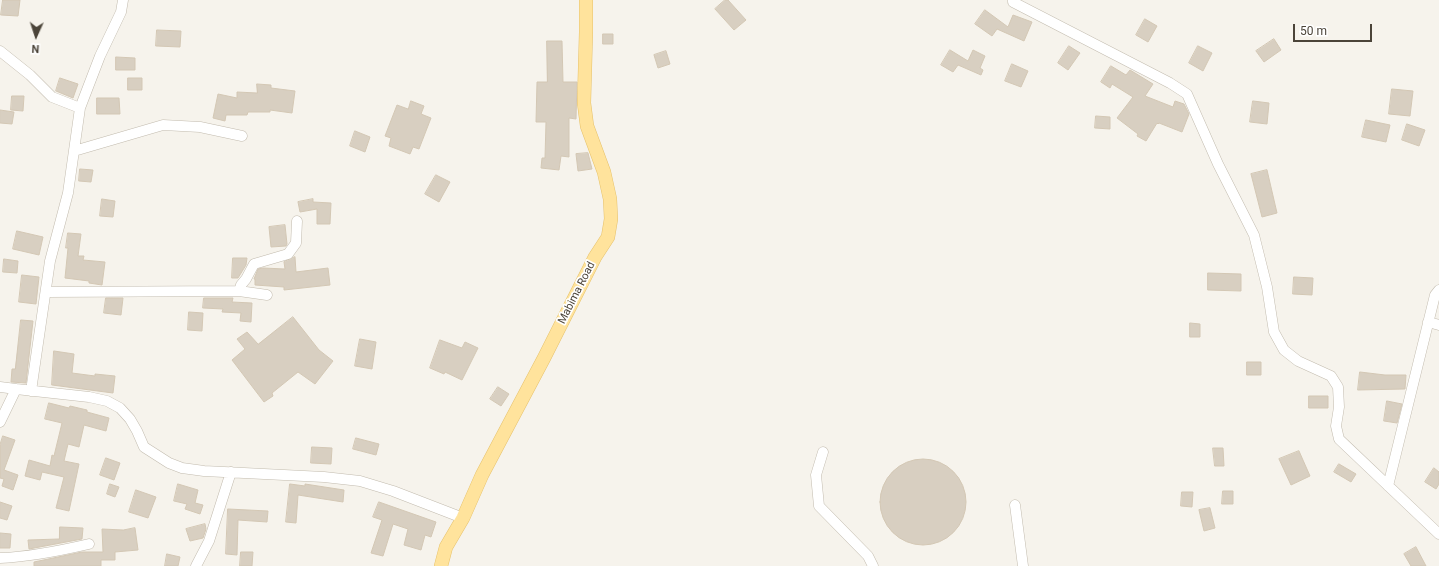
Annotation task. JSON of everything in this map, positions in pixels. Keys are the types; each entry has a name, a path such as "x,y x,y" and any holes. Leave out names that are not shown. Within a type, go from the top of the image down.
{"main road":[{"name":"Mabima Road","path":"441,566 446,547 463,518 482,475 544,358 595,257 608,237 611,219 610,200 604,172 587,126 584,103 586,0"}],"street":[{"path":"31,391 50,261 68,194 80,108 100,56 121,12 123,0"},
{"path":"1013,0 1013,2 1170,83 1187,94 1218,164 1254,235 1267,287 1274,332 1284,350 1298,361 1332,376 1338,387 1340,407 1336,426 1339,439 1439,534"},
{"path":"0,51 30,75 52,97 80,108"},
{"path":"74,151 163,125 200,127 242,136"},
{"path":"239,291 254,264 288,254 296,243 296,221"},
{"path":"1388,486 1435,295 1439,290"},
{"path":"46,292 239,291 267,295"},
{"path":"1428,322 1439,325"},
{"path":"0,387 89,397 107,401 120,408 130,419 144,447 169,463 182,468 204,471 324,477 360,481 393,491 463,518"},
{"path":"0,422 16,389"},
{"path":"822,452 816,475 819,506 868,556 873,566"},
{"path":"196,566 209,541 231,472"},
{"path":"1015,505 1023,566"},
{"path":"0,558 47,553 89,544"},
{"path":"863,566 868,556"}],"building":[{"path":"3,0 20,0 18,16 1,15"},
{"path":"725,0 728,0 746,20 734,30 715,9"},
{"path":"985,10 1008,27 1013,15 1032,22 1024,41 997,29 992,36 975,24"},
{"path":"1145,19 1157,26 1148,42 1136,35"},
{"path":"157,30 181,31 180,47 156,46"},
{"path":"603,34 613,34 613,44 603,44"},
{"path":"1274,39 1281,50 1264,62 1256,51"},
{"path":"547,41 562,41 563,82 577,82 576,119 569,118 569,157 561,156 559,170 541,168 542,158 545,158 546,122 536,122 537,82 547,82"},
{"path":"1069,46 1080,53 1068,70 1058,63"},
{"path":"1198,46 1212,53 1203,71 1189,63"},
{"path":"950,50 968,61 973,50 985,56 980,68 983,70 981,75 958,65 953,72 941,65"},
{"path":"666,51 670,64 658,68 654,55"},
{"path":"116,57 135,58 135,70 116,70"},
{"path":"1012,64 1028,71 1021,87 1005,81"},
{"path":"1111,66 1126,75 1130,70 1153,84 1145,96 1173,107 1175,101 1184,104 1189,114 1182,132 1157,123 1146,141 1137,136 1138,134 1117,118 1133,97 1112,84 1110,88 1101,82"},
{"path":"60,78 78,84 73,98 56,91"},
{"path":"128,78 142,78 142,90 128,90"},
{"path":"257,84 271,85 271,88 295,91 292,113 270,110 270,112 248,112 247,115 226,115 225,121 213,118 218,94 237,98 237,92 257,93"},
{"path":"1392,89 1413,91 1410,116 1389,114"},
{"path":"12,96 24,96 23,111 11,110"},
{"path":"97,98 119,98 120,114 97,114"},
{"path":"411,101 424,106 421,114 431,118 419,149 413,147 410,154 389,146 391,138 385,136 397,105 408,109"},
{"path":"1253,101 1269,103 1267,124 1250,122"},
{"path":"0,110 14,112 12,124 0,123"},
{"path":"1096,116 1110,117 1110,129 1095,128"},
{"path":"1366,120 1390,125 1386,142 1362,137"},
{"path":"1407,124 1425,130 1419,146 1402,140"},
{"path":"355,131 370,137 365,152 350,146"},
{"path":"588,153 592,169 578,171 576,154"},
{"path":"80,169 93,170 91,182 79,181"},
{"path":"1267,170 1277,213 1262,217 1251,174"},
{"path":"436,175 450,182 439,202 425,194"},
{"path":"102,199 115,201 113,217 100,216"},
{"path":"313,199 313,202 331,203 330,224 317,224 317,209 300,212 298,202"},
{"path":"285,225 286,246 271,247 269,227"},
{"path":"17,231 43,237 39,255 13,249"},
{"path":"68,233 81,234 78,256 84,256 83,260 105,262 102,285 89,283 89,281 65,278"},
{"path":"295,257 296,272 328,268 330,285 284,290 284,287 255,285 254,279 258,269 285,269 284,262"},
{"path":"233,258 247,258 246,265 238,278 232,278"},
{"path":"4,259 18,261 17,273 3,272"},
{"path":"1208,273 1241,274 1241,291 1208,290"},
{"path":"22,275 39,277 36,304 19,302"},
{"path":"1294,277 1313,278 1312,295 1293,294"},
{"path":"106,298 123,298 121,315 104,313"},
{"path":"204,298 233,298 232,302 252,303 251,322 240,321 241,313 222,312 223,309 203,308"},
{"path":"189,312 203,313 202,331 188,330"},
{"path":"293,317 319,350 333,361 315,384 298,372 272,393 273,396 264,402 232,360 245,349 237,339 247,332 258,344"},
{"path":"21,320 33,321 26,383 11,382 12,369 15,369"},
{"path":"1190,323 1200,324 1200,337 1190,337"},
{"path":"360,339 376,342 372,369 355,366"},
{"path":"440,340 462,348 465,342 478,348 462,380 445,372 444,374 430,368"},
{"path":"54,351 74,354 72,373 95,376 95,374 115,376 113,393 52,385"},
{"path":"1247,362 1261,362 1261,375 1247,375"},
{"path":"1360,372 1385,375 1406,375 1405,389 1358,390"},
{"path":"498,387 509,394 501,406 490,399"},
{"path":"1309,396 1328,396 1328,408 1309,408"},
{"path":"1387,401 1402,404 1397,423 1384,421"},
{"path":"49,403 69,408 70,406 87,410 87,412 109,418 106,431 84,425 79,447 68,444 64,461 79,464 69,511 56,508 64,477 42,472 40,480 25,476 29,460 50,466 52,455 54,456 62,423 45,419"},
{"path":"3,436 15,440 4,470 18,475 13,490 2,486 4,479 0,478 0,445"},
{"path":"356,438 379,444 376,455 353,449"},
{"path":"312,447 332,448 331,464 311,463"},
{"path":"1213,448 1223,448 1224,466 1215,466"},
{"path":"1299,451 1310,476 1291,485 1279,459"},
{"path":"106,458 120,463 114,480 100,475"},
{"path":"923,459 940,462 954,471 963,485 966,502 963,519 954,533 940,542 923,545 906,542 892,533 883,519 880,502 883,485 892,471 906,462"},
{"path":"1339,464 1356,474 1351,482 1334,472"},
{"path":"1434,468 1439,472 1439,484 1436,489 1425,482"},
{"path":"110,484 119,487 115,497 107,494"},
{"path":"178,484 198,490 195,503 203,505 200,514 185,509 187,504 174,501"},
{"path":"290,484 305,486 305,484 344,490 343,502 298,495 296,523 286,522"},
{"path":"136,490 156,497 148,518 129,512"},
{"path":"1223,491 1233,491 1233,504 1222,504"},
{"path":"1182,492 1193,492 1192,507 1181,506"},
{"path":"0,502 12,506 7,520 0,518"},
{"path":"379,502 436,522 431,537 425,535 421,550 404,545 408,529 393,524 383,556 371,553 382,520 373,517"},
{"path":"1210,508 1215,528 1204,531 1199,510"},
{"path":"228,509 268,511 267,522 238,520 237,555 226,554"},
{"path":"205,524 206,529 203,538 190,541 186,529"},
{"path":"60,527 83,528 82,539 29,549 28,540 59,539"},
{"path":"135,528 138,550 115,552 115,560 101,560 101,566 34,566 34,562 82,552 103,552 102,529 123,530"},
{"path":"0,533 11,534 10,548 0,548"},
{"path":"1416,547 1426,566 1411,566 1404,554"},
{"path":"241,552 253,552 252,566 240,566"},
{"path":"167,554 180,557 178,566 165,566"}]}
